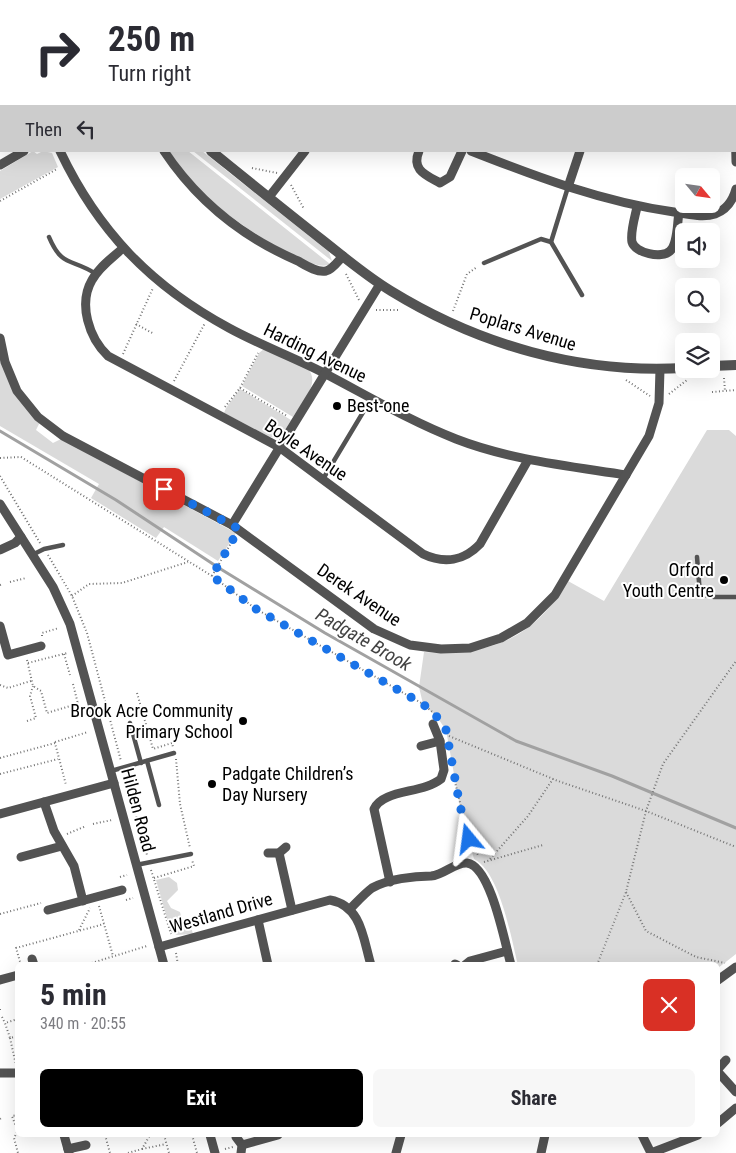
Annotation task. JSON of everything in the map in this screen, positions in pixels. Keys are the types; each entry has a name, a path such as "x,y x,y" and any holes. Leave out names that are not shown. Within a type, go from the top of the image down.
{"street":[{"path":"0,165 22,152"},
{"name":"Harding Avenue","path":"60,152 81,191 122,249 156,281 208,317 262,345 324,373 371,399 457,439 528,460 626,475"},
{"path":"165,152 186,180 211,207 233,225 271,249 320,271 331,268 343,256"},
{"name":"Poplars Avenue","path":"212,152 380,284 463,329 535,353 579,364 619,368 675,368"},
{"path":"269,198 304,152"},
{"path":"419,152 416,159 417,167 421,172 440,183 450,177 462,152"},
{"path":"475,152 491,155 568,187 636,207 675,212"},
{"path":"568,187 580,152"},
{"path":"720,210 730,203 736,189"},
{"path":"636,207 632,241 634,247 639,251 663,255 670,251 674,245 679,213 714,215 717,213"},
{"name":"Boyle Avenue","path":"122,249 96,274 91,281 87,297 91,335 98,347 119,362 279,447 423,554 448,561 465,556 480,544 528,460"},
{"path":"236,527 294,421 380,284"},
{"name":"Derek Avenue","path":"0,338 5,362 17,390 38,417 63,436 236,527 387,636 410,646 423,648 470,648 501,638 538,615 547,605 626,475 653,426 659,403 660,369"},
{"path":"720,366 736,365"},
{"name":"Hilden Road","path":"0,504 53,586 70,624 163,962"},
{"path":"0,550 15,543 21,537"},
{"path":"0,626 8,655 42,646"},
{"path":"390,882 374,809 382,798 423,789 441,779 444,770 446,740 435,720"},
{"path":"421,746 446,740"},
{"path":"0,814 114,783"},
{"path":"44,802 57,837 74,866 83,901"},
{"path":"21,857 62,846"},
{"name":"Westland Drive","path":"268,853 282,850 292,910"},
{"path":"370,962 358,920 350,909 370,890 390,882 419,876 437,875 463,863 472,864 479,871 492,895 510,962"},
{"path":"48,910 122,890"},
{"name":"Westland Drive","path":"159,947 330,900 350,909"},
{"path":"258,920 267,962"},
{"path":"467,962 507,951"},
{"path":"720,978 733,965"},
{"path":"0,980 15,976"},
{"path":"720,1068 726,1060"},
{"path":"0,1074 15,1072"},
{"path":"720,1072 736,1092"},
{"path":"720,1122 734,1113"},
{"path":"64,1137 68,1151 86,1145"},
{"path":"211,1137 215,1153"},
{"path":"236,1137 242,1149 273,1137"},
{"path":"396,1153 400,1137"},
{"path":"541,1153 545,1137"},
{"path":"643,1137 651,1153 693,1137"}],"lane":[{"path":"551,242 568,187"},
{"path":"49,237 55,252 64,260 96,274"},
{"path":"484,264 542,239 551,242 582,295"},
{"path":"323,479 371,399"},
{"path":"32,555 44,549 63,545"},
{"path":"697,557 700,594 714,597 736,597"},
{"path":"130,723 141,762"},
{"path":"111,771 174,753"},
{"path":"147,761 159,805"},
{"path":"136,865 191,854"}],"path":[{"path":"0,201 66,164"},
{"path":"252,168 281,174"},
{"path":"289,180 304,209"},
{"path":"453,311 467,274 484,264"},
{"path":"346,274 359,300"},
{"path":"119,362 156,281"},
{"path":"373,310 398,310"},
{"path":"170,389 208,317"},
{"path":"136,324 154,334"},
{"path":"223,412 240,388 262,345"},
{"path":"724,378 726,391"},
{"path":"626,380 654,399"},
{"path":"665,396 687,380"},
{"path":"240,388 294,421"},
{"path":"712,392 736,390"},
{"path":"0,458 21,457 188,562 212,575 256,609 423,704 435,720"},
{"path":"0,476 39,541"},
{"path":"212,575 236,527"},
{"path":"48,555 72,596 87,633 121,761"},
{"path":"72,596 89,584 122,583 188,562"},
{"path":"10,582 26,578"},
{"path":"42,646 42,633 59,628"},
{"path":"24,651 33,686 30,696 36,718 27,720"},
{"path":"27,664 66,653 70,675"},
{"path":"598,962 626,892 646,810 671,751 736,661"},
{"path":"0,685 8,688 31,680"},
{"path":"33,686 41,691 47,712 79,703 73,684"},
{"path":"137,693 153,749 172,743 180,804 194,866 153,878"},
{"path":"446,730 446,740 646,810 736,847"},
{"path":"0,758 88,732"},
{"path":"55,743 69,795"},
{"path":"0,774 58,759"},
{"path":"452,767 469,839 482,862 543,846"},
{"path":"125,774 147,856"},
{"path":"490,860 528,816 554,779"},
{"path":"93,824 112,820"},
{"path":"57,837 86,826"},
{"path":"151,869 171,934"},
{"path":"120,877 127,874"},
{"path":"626,892 646,931 696,957 719,962"},
{"path":"96,897 113,956"},
{"path":"78,931 96,897"},
{"path":"126,900 134,898"},
{"path":"0,914 45,902 48,910"},
{"path":"20,962 16,948 104,924"},
{"path":"94,962 147,946"},
{"path":"176,952 178,962"},
{"path":"720,962 733,965"},
{"path":"2,1017 15,1059"},
{"path":"5,1023 15,1020"},
{"path":"10,1038 15,1037"},
{"path":"8,1116 15,1116"},
{"path":"12,1116 15,1126"},
{"path":"15,1136 18,1153"},
{"path":"106,1137 110,1153"},
{"path":"142,1149 149,1137"},
{"path":"164,1137 169,1153"},
{"path":"193,1137 197,1153"},
{"path":"128,1153 166,1144"}],"shaded area":[{"path":"31,152 37,154 41,152 52,153 58,167 0,199 0,171"},
{"path":"170,152 189,152 330,264 320,265 305,261 266,240 205,196"},
{"path":"194,152 203,152 329,252 332,261"},
{"path":"264,349 308,369 311,375 311,387 305,400 293,417 242,386 259,353"},
{"path":"0,357 40,422 36,430 53,443 61,439 236,533 218,561 164,527 156,538 91,498 99,484 0,426"},
{"path":"240,389 291,420 283,433 278,437 270,437 224,413"},
{"path":"707,430 729,430 736,436 736,954 720,966 720,962 517,962 498,891 483,866 474,859 460,807 446,730 437,717 423,704 419,687 424,652 470,651 490,647 508,640 525,630 540,617 555,601 568,581 604,601"},
{"path":"169,877 177,883 178,890 167,901 171,908 180,912 183,924 191,927 193,934 177,935 171,932 156,880"}],"waterway":[{"name":"Padgate Brook","path":"0,431 116,500 219,568 325,633 516,741 612,776 736,828"}],"place":[{"name":"Best-one","path":"337,406"},
{"name":"Orford Youth Centre","path":"724,580"},
{"name":"Brook Acre Community Primary School","path":"243,721"},
{"name":"Padgate Children’s Day Nursery","path":"212,784"}],"route":[{"path":"164,489 239,529 212,576 256,609 431,710 446,730 453,774 469,839"}]}
